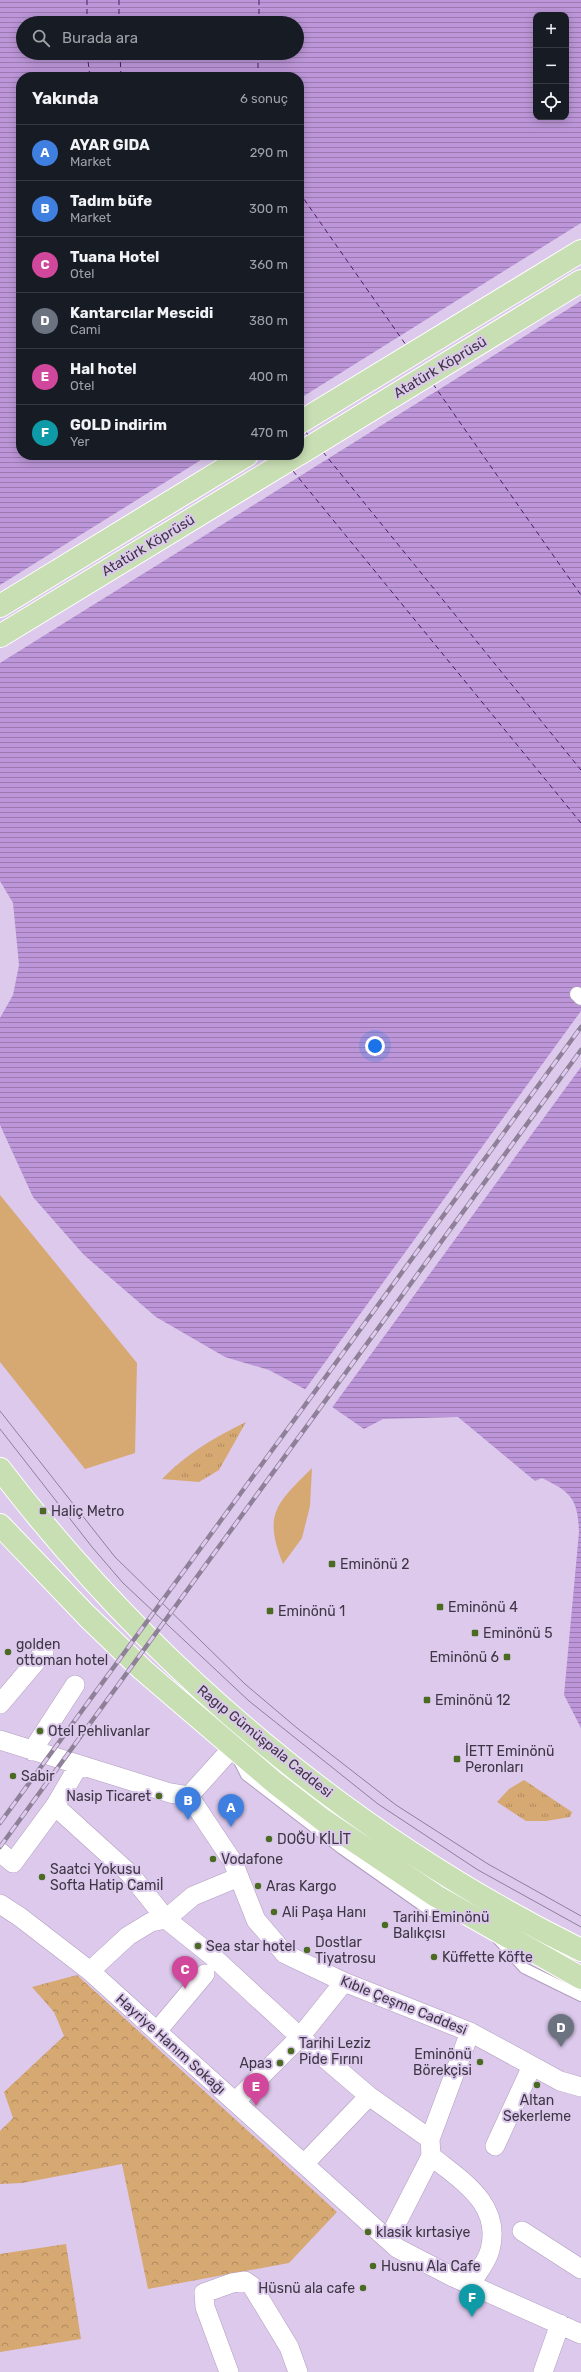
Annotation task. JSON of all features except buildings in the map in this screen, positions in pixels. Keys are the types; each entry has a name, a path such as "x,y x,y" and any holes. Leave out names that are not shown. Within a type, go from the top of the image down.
{"main road":[{"name":"Atatürk Köprüsü","path":"304,420 581,251"},
{"name":"Atatürk Köprüsü","path":"304,450 581,281"},
{"name":"Atatürk Köprüsü","path":"0,606 239,460"},
{"name":"Atatürk Köprüsü","path":"0,636 288,460"},
{"name":"Ragıp Gümüşpala Caddesi","path":"0,1469 83,1571 168,1660 232,1717 338,1801 395,1841 477,1893 581,1950"},
{"name":"Ragıp Gümüşpala Caddesi","path":"0,1525 87,1616 143,1670 233,1747 323,1820 403,1875 485,1924 581,1978"}],"street":[{"path":"0,1704 44,1652"},
{"path":"32,1751 75,1685"},
{"path":"0,1740 170,1793 189,1796 233,1747"},
{"path":"7,1858 55,1806 79,1765"},
{"name":"Kıble Çeşme Caddesi","path":"189,1796 233,1862 256,1920 285,1954 344,1982 470,2032 560,2081 581,2087"},
{"path":"55,1806 130,1874 166,1918 211,1955 300,2037 431,2148 477,2194 488,2209 491,2228 490,2251 470,2285"},
{"path":"90,1971 128,1936 151,1922 166,1918 193,1896 239,1877"},
{"name":"Hayriye Hanım Sokağı","path":"0,1904 20,1917 90,1971 398,2248 470,2285 581,2334"},
{"path":"157,2031 205,1974"},
{"path":"235,2102 300,2037 344,1982"},
{"path":"388,2240 431,2148 470,2032"},
{"path":"494,2146 532,2066"},
{"path":"304,2164 369,2096"},
{"path":"522,2231 581,2269"},
{"path":"229,2372 205,2307 204,2293 232,2283 245,2281 252,2286 289,2347 298,2372"},
{"path":"543,2372 560,2324"}],"lane":[{"path":"485,1924 524,1968 581,1996"}],"green space":[{"path":"0,1195 137,1363 135,1453 85,1469 0,1362"},
{"path":"246,1422 219,1470 199,1482 162,1479 171,1470 201,1447"},
{"path":"312,1468 310,1506 302,1538 283,1564 274,1533 276,1511 289,1491"},
{"path":"524,1780 572,1812 570,1817 546,1821 526,1821 497,1802 509,1789"},
{"path":"77,1975 337,2212 289,2263 148,2289 122,2164 22,2183 0,2184 0,2131 13,2118 4,2092 64,2036 54,2012 32,1987"},
{"path":"66,2244 81,2339 0,2352 0,2254"}],"shaded area":[{"path":"0,0 581,0 581,1728 564,1695 579,1532 577,1512 571,1498 560,1488 542,1478 535,1481 458,1417 383,1419 364,1429 312,1393 269,1370 225,1357 156,1317 84,1255 33,1197 0,1125 0,1018 13,995 19,965 13,903 0,881"}],"pier":[{"path":"581,223 581,301 0,663 0,585 201,460 304,460 304,396"},
{"path":"581,1011 581,1067 331,1409 304,1391"}],"ferry route":[{"path":"87,0 87,16"},
{"path":"119,0 119,16"},
{"path":"259,0 259,16"},
{"path":"88,60 89,72"},
{"path":"120,60 121,72"},
{"path":"258,60 258,72"},
{"path":"304,199 406,345"},
{"path":"433,384 581,595"},
{"path":"305,431 309,436"},
{"path":"323,452 581,770"},
{"path":"293,471 581,823"}],"tram line":[{"path":"0,1411 115,1557 245,1684 297,1728 396,1805 488,1864 581,1916"},
{"path":"0,1429 92,1547 123,1583 249,1701 378,1804 478,1870 581,1927"}],"railway":[{"path":"0,1823 581,1027"},
{"path":"0,1847 581,1050"}],"place":[{"name":"Haliç Metro","path":"43,1511"},
{"name":"Eminönü 2","path":"332,1564"},
{"name":"Eminönü 4","path":"440,1607"},
{"name":"Eminönü 1","path":"270,1611"},
{"name":"Eminönü 5","path":"475,1633"},
{"name":"golden ottoman hotel","path":"8,1652"},
{"name":"Eminönü 6","path":"507,1657"},
{"name":"Eminönü 12","path":"427,1700"},
{"name":"Otel Pehlivanlar","path":"40,1731"},
{"name":"İETT Eminönü Peronları","path":"457,1759"},
{"name":"Sabir","path":"13,1776"},
{"name":"Nasip Ticaret","path":"159,1796"},
{"name":"Tadım büfe","path":"188,1820"},
{"name":"AYAR GIDA","path":"231,1827"},
{"name":"DOĞU KİLİT","path":"269,1839"},
{"name":"Vodafone","path":"213,1859"},
{"name":"Saatci Yokusu Softa Hatip Camiİ","path":"42,1877"},
{"name":"Aras Kargo","path":"258,1886"},
{"name":"Ali Paşa Hanı","path":"274,1912"},
{"name":"Tarihi Eminönü Balıkçısı","path":"385,1925"},
{"name":"Sea star hotel","path":"198,1946"},
{"name":"Dostlar Tiyatrosu","path":"307,1950"},
{"name":"Küffette Köfte","path":"434,1957"},
{"name":"Tuana Hotel","path":"185,1989"},
{"name":"Kantarcılar Mescidi","path":"561,2047"},
{"name":"Tarihi Leziz Pide Fırını","path":"291,2051"},
{"name":"Eminönü Börekçisi","path":"480,2062"},
{"name":"Араз","path":"280,2063"},
{"name":"Altan Sekerleme","path":"537,2085"},
{"name":"Hal hotel","path":"256,2106"},
{"name":"klasik kırtasiye","path":"368,2232"},
{"name":"Husnu Ala Cafe","path":"373,2266"},
{"name":"Hüsnü ala cafe","path":"363,2288"},
{"name":"GOLD indirim","path":"472,2317"}]}
